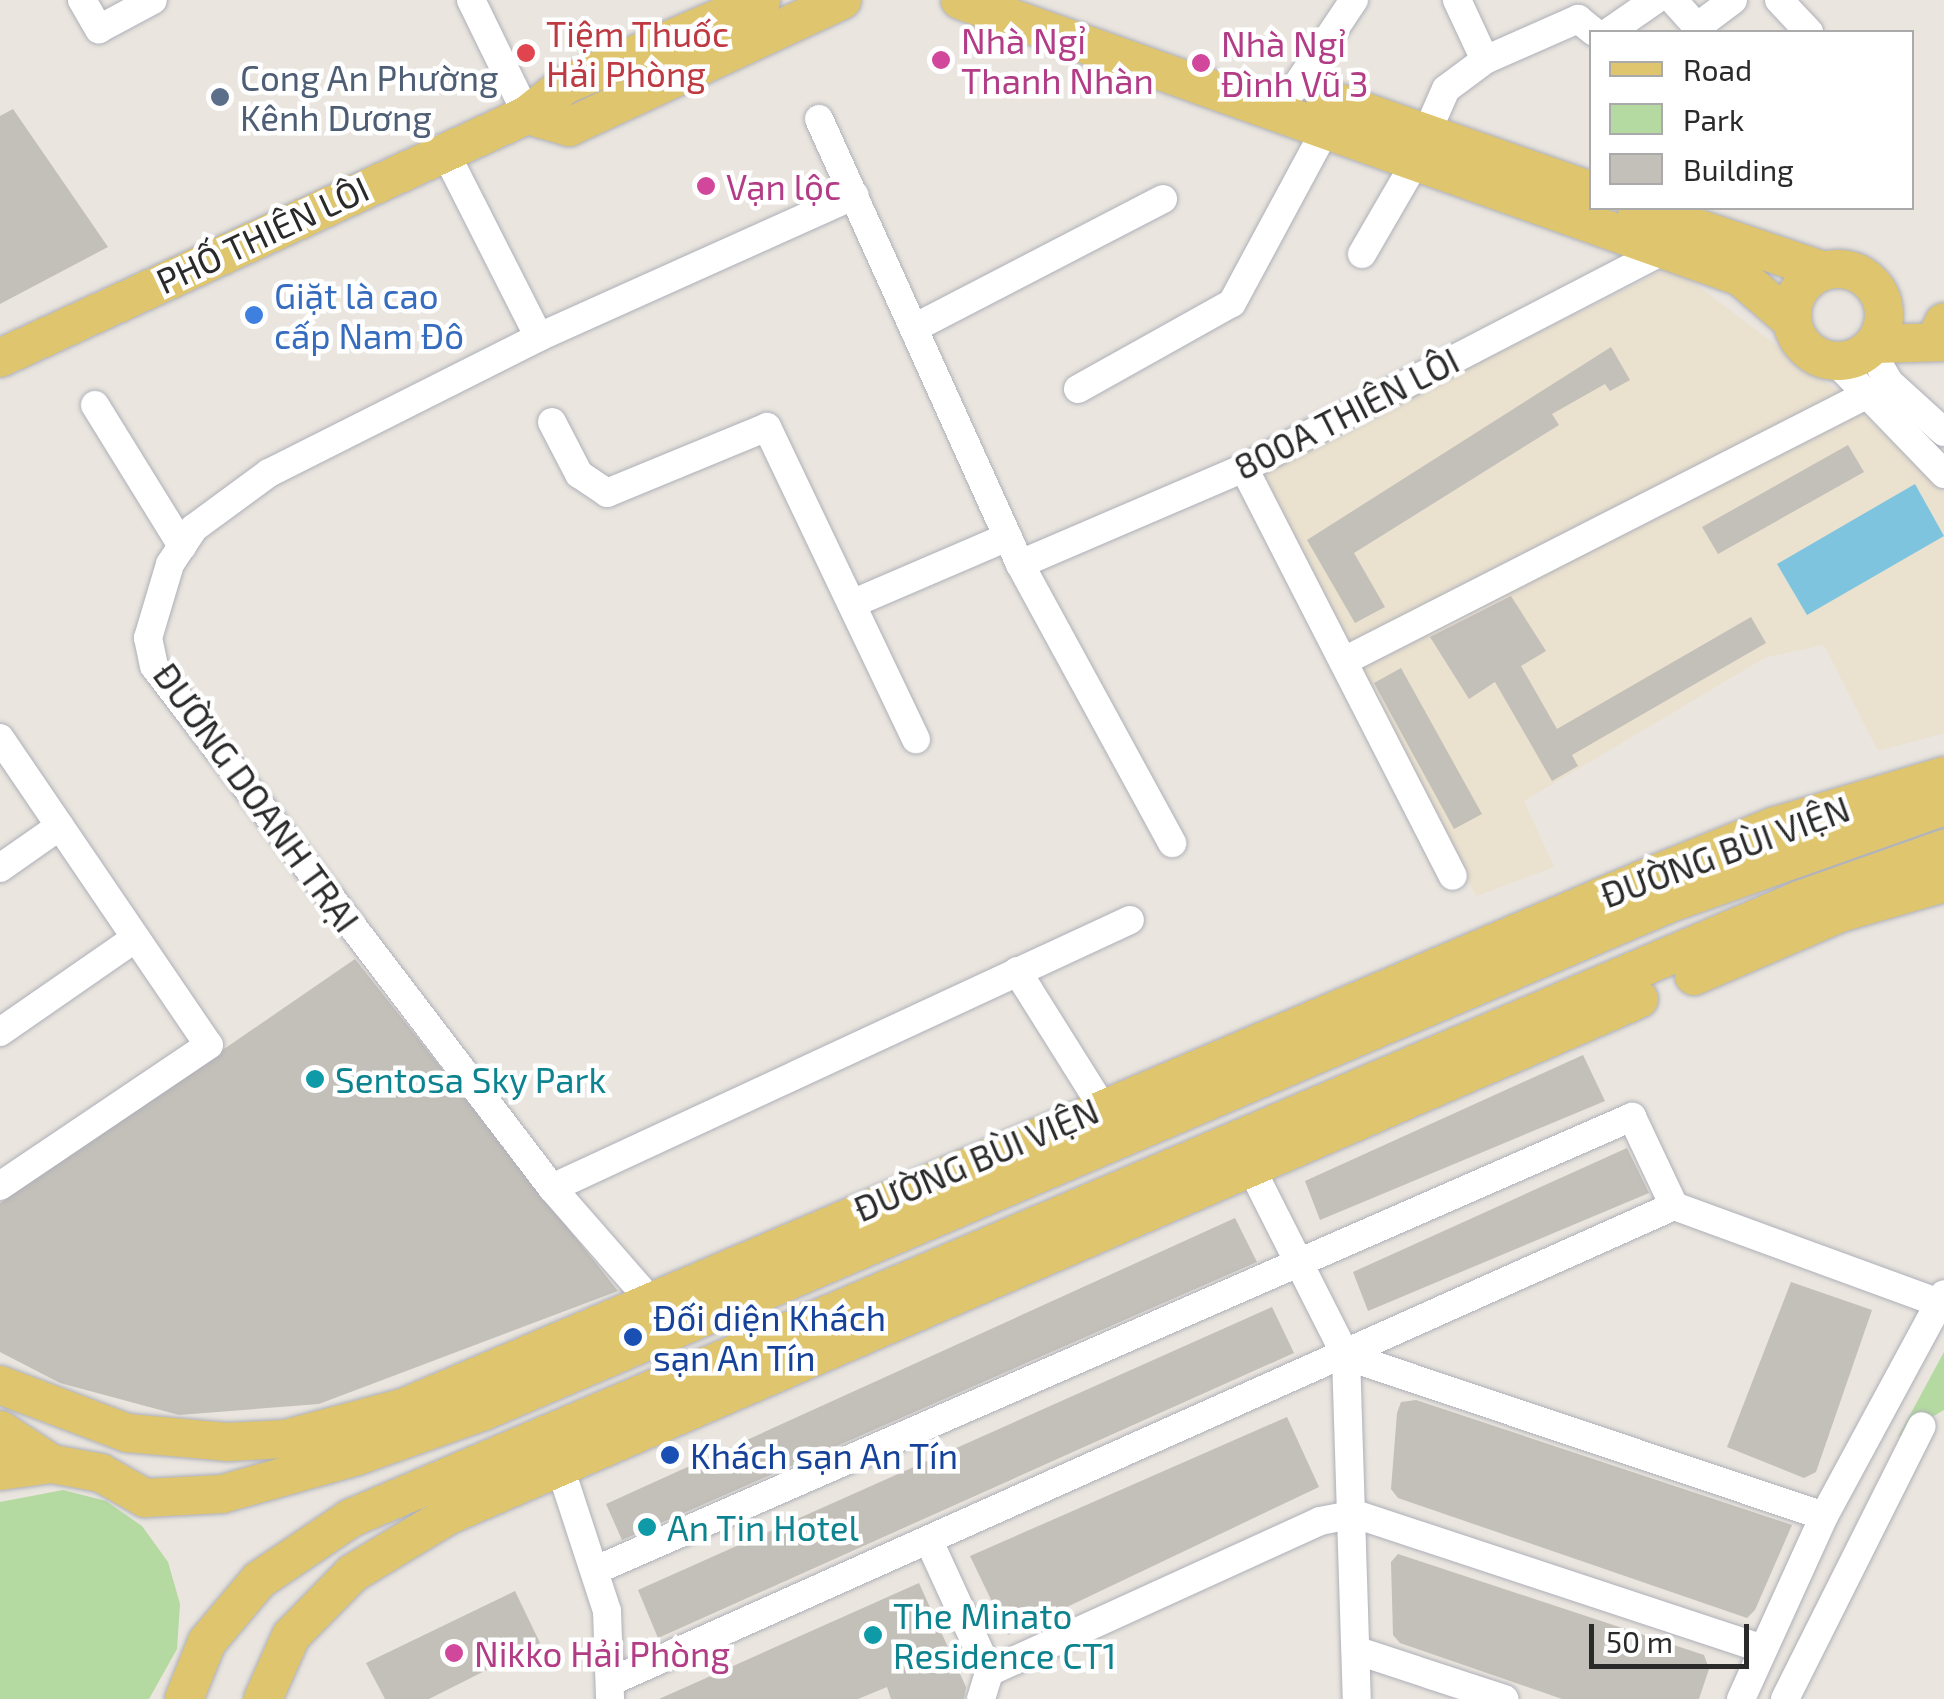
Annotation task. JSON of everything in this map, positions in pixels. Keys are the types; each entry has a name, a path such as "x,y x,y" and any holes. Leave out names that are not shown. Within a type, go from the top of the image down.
{"main road":[{"name":"PHỐ THIÊN LÔI","path":"0,358 443,148 527,115 565,85 761,0"},
{"path":"527,115 569,127 842,0"},
{"path":"960,0 1328,125 1422,145 1589,190"},
{"path":"1034,0 1296,88 1422,145 1589,199"},
{"path":"1623,210 1824,271 1863,276 1880,296 1944,320 1938,335 1944,342"},
{"path":"1640,210 1673,226 1741,277 1792,321 1806,349 1860,351 1944,342"},
{"path":"1792,321 1799,290 1824,271"},
{"path":"1860,351 1884,320 1880,296"},
{"name":"ĐƯỜNG BÙI VIỆN","path":"0,1384 127,1432 227,1442 285,1439 474,1399 649,1299 1100,1106 1775,826 1944,776"},
{"name":"ĐƯỜNG BÙI VIỆN","path":"52,1464 102,1473 145,1498 222,1494 474,1399 1674,902 1944,806"},
{"name":"ĐƯỜNG BÙI VIỆN","path":"262,1699 291,1636 353,1573 448,1515 1695,948 1944,848"},
{"name":"ĐƯỜNG BÙI VIỆN","path":"184,1699 207,1642 260,1580 350,1518 542,1432 1840,914 1944,883"},
{"path":"1674,902 1695,948"},
{"path":"0,1430 52,1464"},
{"path":"542,1432 560,1467"},
{"path":"0,1471 52,1464"}],"street":[{"path":"82,0 98,29 153,0"},
{"path":"471,0 527,115"},
{"path":"1296,88 1354,0"},
{"path":"1456,0 1484,60"},
{"path":"1612,30 1658,0 1697,26 1732,0"},
{"path":"1780,0 1807,30"},
{"path":"1362,254 1422,145 1446,89 1484,60 1578,20 1591,30"},
{"path":"819,119 918,326 1020,564 1172,843"},
{"path":"1078,388 1232,303 1328,125"},
{"path":"443,148 538,337"},
{"name":"ĐƯỜNG DOANH TRẠI","path":"649,1299 552,1188 154,666 154,605 182,546 228,499 269,473 538,337 856,195"},
{"path":"918,326 1163,200"},
{"name":"800A THIÊN LÔI","path":"1020,564 1244,468 1673,226"},
{"path":"1860,351 1868,394 1944,474"},
{"path":"1860,351 1944,432"},
{"path":"1344,662 1868,394"},
{"path":"95,405 182,546"},
{"path":"552,422 579,474 606,493 766,427 856,602 916,739"},
{"path":"1244,468 1453,876"},
{"path":"856,602 1008,537"},
{"path":"0,738 209,1045 0,1186"},
{"path":"0,868 60,826"},
{"path":"552,1188 1130,920"},
{"path":"0,1032 136,938"},
{"path":"1018,972 1100,1106"},
{"path":"596,1570 1302,1266 1632,1117 1674,1206"},
{"path":"1244,1153 1346,1356 1361,1652 1357,1699"},
{"path":"560,1467 596,1570 611,1690 929,1541 1674,1206 1941,1299 1824,1516 1740,1699"},
{"path":"1346,1356 1824,1516"},
{"path":"1785,1699 1922,1426"},
{"path":"989,1672 1320,1521 1355,1514 1763,1650"},
{"path":"929,1541 989,1672 981,1699"},
{"path":"1361,1652 1504,1699"}],"shaded area":[{"path":"1671,266 1848,399 1944,493 1944,733 1878,751 1824,645 1766,657 1524,801 1554,867 1476,896 1259,473"}],"green space":[{"path":"1944,1352 1944,1410 1898,1437"},
{"path":"63,1490 106,1501 142,1526 168,1562 180,1604 177,1649 149,1699 0,1699 0,1502"}],"water":[{"path":"1915,484 1944,536 1807,615 1777,564"}],"building":[{"path":"13,109 108,247 0,304 0,116"},
{"path":"1611,347 1630,380 1610,391 1605,384 1552,414 1559,425 1354,553 1385,607 1355,623 1307,540"},
{"path":"1848,445 1864,472 1718,554 1702,527"},
{"path":"1511,596 1546,651 1521,666 1557,729 1751,617 1766,643 1572,755 1578,766 1552,781 1495,682 1469,699 1430,637"},
{"path":"1401,668 1482,814 1454,829 1374,683"},
{"name":"Sentosa Sky Park","path":"355,959 618,1291 319,1404 179,1415 60,1383 0,1352 0,1203"},
{"path":"1583,1055 1605,1101 1320,1220 1305,1181"},
{"path":"1627,1148 1649,1193 1368,1311 1353,1272"},
{"path":"1235,1218 1257,1262 622,1540 606,1504"},
{"path":"1791,1282 1872,1310 1816,1472 1804,1478 1727,1447"},
{"path":"1272,1307 1294,1353 658,1638 638,1590"},
{"path":"1416,1400 1792,1525 1755,1610 1747,1618 1398,1498 1391,1489 1397,1413 1401,1402"},
{"path":"1287,1417 1319,1487 1008,1635 970,1556"},
{"path":"1398,1554 1704,1655 1709,1669 1699,1699 1562,1699 1400,1643 1393,1635 1391,1562"},
{"name":"The Minato Residence CT1","path":"919,1583 966,1687 964,1699 891,1699 887,1687 858,1699 659,1699"},
{"name":"Nikko Hải Phòng","path":"515,1591 540,1643 429,1699 385,1699 366,1663"}],"place":[{"name":"Tiệm Thuốc Hải Phòng","path":"526,53"},
{"name":"Nhà Ngỉ Thanh Nhàn","path":"941,60"},
{"name":"Nhà Ngỉ Đình Vũ 3","path":"1201,63"},
{"name":"Cong An Phường Kênh Dương","path":"220,97"},
{"name":"Vạn lộc","path":"706,186"},
{"name":"Giặt là cao cấp Nam Đô","path":"254,315"},
{"name":"Sentosa Sky Park","path":"315,1079"},
{"name":"Đối diện Khách sạn An Tín","path":"633,1337"},
{"name":"Khách sạn An Tín","path":"670,1455"},
{"name":"An Tin Hotel","path":"647,1527"},
{"name":"The Minato Residence CT1","path":"873,1635"},
{"name":"Nikko Hải Phòng","path":"454,1653"}]}
